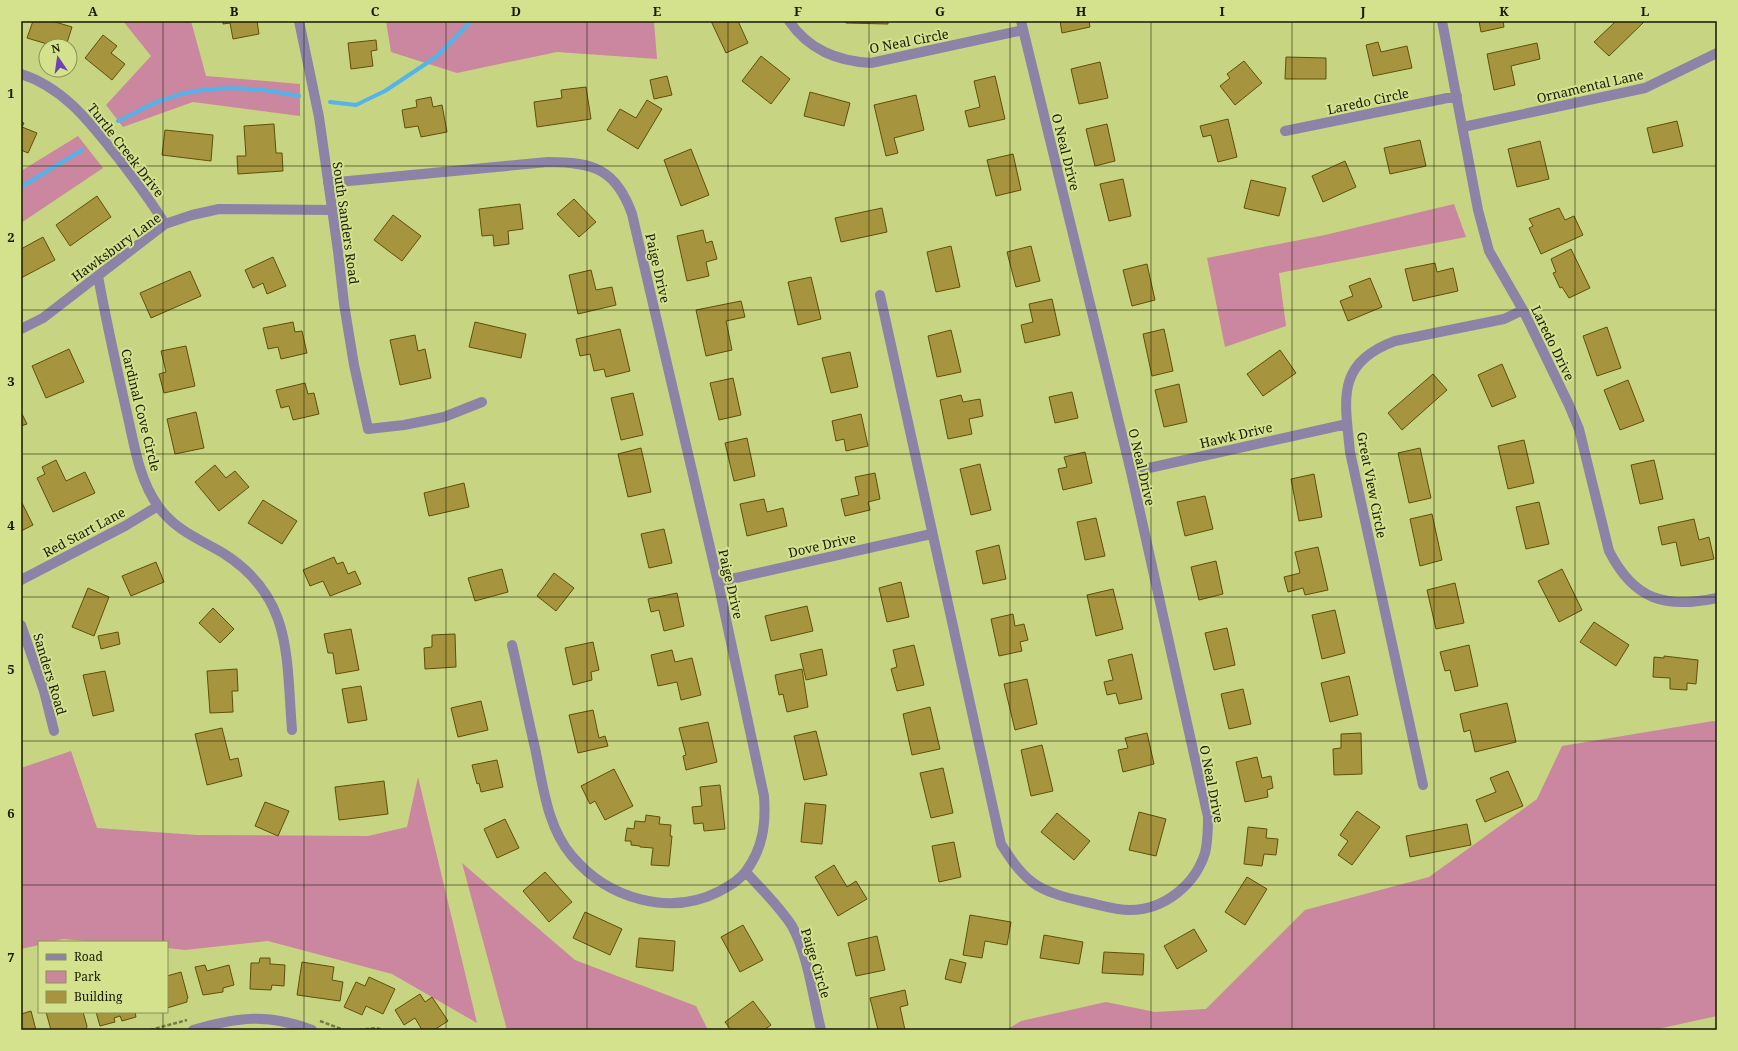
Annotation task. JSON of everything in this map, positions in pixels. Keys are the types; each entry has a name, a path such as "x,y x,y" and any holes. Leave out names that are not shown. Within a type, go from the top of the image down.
{"street":[{"name":"South Sanders Road","path":"299,21 317,109 348,327 368,428 404,425 444,417 482,402"},
{"name":"O Neal Circle","path":"789,21 805,40 822,52 852,62 871,63 1022,26"},
{"name":"Laredo Drive","path":"1442,21 1478,210 1489,251 1523,310 1579,429 1602,529 1609,551 1618,569 1641,591 1659,599 1676,603 1694,603 1717,598"},
{"name":"O Neal Drive","path":"880,295 931,534 1001,844 1018,868 1032,882 1047,891 1117,909 1132,910 1147,908 1175,895 1189,883 1197,872 1205,854 1208,838 1208,817 1130,472 1022,26"},
{"name":"Ornamental Lane","path":"1463,127 1645,88 1717,53"},
{"name":"Turtle Creek Drive","path":"21,74 32,77 54,89 81,113 152,202 165,224"},
{"name":"Laredo Circle","path":"1285,131 1457,96"},
{"name":"Paige Drive","path":"328,183 548,162 572,162 589,166 606,174 619,186 626,197 632,214 718,582 764,796 764,830 759,849 746,872 731,884 710,895 687,903 667,904 647,902 628,895 606,885 586,871 572,856 552,821 512,645"},
{"name":"Hawksbury Lane","path":"21,329 43,318 165,224 192,215 219,209 332,210"},
{"name":"Cardinal Cove Circle","path":"98,276 106,322 138,460 146,485 158,506 173,524 198,541 238,563 256,579 270,598 282,629 287,663 292,730"},
{"name":"Great View Circle","path":"1423,785 1350,452 1345,408 1347,384 1357,366 1365,356 1378,347 1395,341 1504,319 1523,310"},
{"name":"Hawk Drive","path":"1130,472 1347,424"},
{"name":"Red Start Lane","path":"21,580 125,526 158,506"},
{"name":"Dove Drive","path":"718,582 931,534"},
{"name":"Sanders Road","path":"21,625 44,691 54,731"},
{"name":"Paige Circle","path":"746,872 773,901 792,928 806,966 821,1030"},
{"path":"194,1030 237,1019 257,1018 280,1020 312,1030"}],"path":[{"path":"359,1030 376,1028 382,1030"}],"green space":[{"path":"123,21 191,21 206,76 300,84 300,116 193,102 123,127 106,105 151,56"},
{"path":"386,21 654,21 657,59 557,52 457,73 391,52"},
{"path":"78,136 103,168 21,223 21,171"},
{"path":"1454,204 1466,237 1279,273 1286,326 1225,347 1207,258 1325,235"},
{"path":"1713,721 1717,722 1717,1016 1653,1030 1006,1030 1021,1021 1106,1002 1155,1012 1206,1009 1305,910 1429,877 1537,799 1562,746"},
{"path":"71,751 97,828 197,835 368,836 407,827 418,777 477,1023 392,974 268,941 185,950 168,948 168,941 86,941 63,939 54,941 38,941 38,945 21,949 21,768"},
{"path":"462,863 575,960 696,1006 708,1030 507,1030"}],"building":[{"path":"33,21 52,21 72,27 69,38 38,38 38,41 27,38"},
{"path":"223,21 257,21 259,34 233,39 230,23 223,24"},
{"path":"711,21 738,21 748,43 726,53"},
{"path":"846,21 888,21 888,24 846,23"},
{"path":"1060,21 1089,21 1090,27 1062,33"},
{"path":"1479,21 1503,21 1504,27 1481,32"},
{"path":"1616,21 1645,21 1609,56 1594,42"},
{"path":"103,35 117,46 111,53 125,64 112,80 85,58"},
{"path":"376,40 377,50 371,51 373,66 351,69 348,43"},
{"path":"1378,42 1381,52 1407,46 1412,68 1373,76 1366,45"},
{"path":"1537,43 1540,59 1511,66 1515,85 1494,90 1487,54"},
{"path":"761,56 790,79 771,104 742,81"},
{"path":"1286,57 1326,58 1326,79 1285,79"},
{"path":"1244,61 1262,83 1235,105 1220,86 1230,78 1227,74"},
{"path":"1100,62 1108,98 1079,104 1071,69"},
{"path":"667,76 672,95 654,99 650,80"},
{"path":"995,76 1005,119 969,127 965,111 980,107 974,81"},
{"path":"586,87 591,119 537,127 534,102 562,98 561,90"},
{"path":"810,92 850,103 844,126 804,116"},
{"path":"916,95 924,130 894,138 898,153 886,156 874,105"},
{"path":"431,97 433,107 442,105 447,132 421,137 418,126 405,128 402,110 417,107 416,100"},
{"path":"647,100 662,109 638,149 607,130 620,109 636,118"},
{"path":"1228,119 1237,157 1218,162 1211,135 1203,137 1200,126"},
{"path":"1677,121 1683,146 1653,153 1647,128"},
{"path":"21,122 24,123 22,127 37,133 28,153 21,150"},
{"path":"274,124 276,153 282,153 283,171 238,174 237,156 246,156 244,126"},
{"path":"1107,124 1115,161 1095,166 1086,129"},
{"path":"165,130 213,135 211,161 162,155"},
{"path":"1420,140 1426,166 1390,174 1384,148"},
{"path":"1540,141 1549,179 1517,187 1508,149"},
{"path":"691,149 709,195 681,206 664,160"},
{"path":"1013,154 1021,190 996,196 987,160"},
{"path":"1345,161 1356,187 1323,202 1312,176"},
{"path":"1123,179 1131,216 1109,221 1100,184"},
{"path":"1251,180 1286,188 1279,216 1244,208"},
{"path":"97,196 111,217 70,246 56,225"},
{"path":"574,199 596,222 579,237 557,214"},
{"path":"520,204 523,229 508,231 509,244 494,246 493,235 482,236 479,209"},
{"path":"882,208 887,232 841,242 835,218"},
{"path":"1559,208 1565,220 1574,216 1583,235 1541,254 1529,228 1533,226 1529,219"},
{"path":"393,215 421,236 402,261 374,240"},
{"path":"703,230 706,243 712,241 717,259 706,262 709,276 687,281 677,236"},
{"path":"43,237 55,260 21,278 21,249"},
{"path":"951,246 960,287 936,292 927,252"},
{"path":"1031,246 1040,281 1016,287 1007,252"},
{"path":"1571,249 1590,288 1569,298 1562,287 1560,288 1553,273 1556,272 1551,259"},
{"path":"273,257 286,286 267,294 263,283 253,288 245,270"},
{"path":"1435,263 1437,272 1453,268 1458,291 1413,301 1405,269"},
{"path":"1147,264 1155,300 1132,306 1123,270"},
{"path":"591,270 596,290 612,287 616,305 578,314 569,275"},
{"path":"190,271 201,296 151,318 140,293"},
{"path":"811,277 821,319 798,325 788,282"},
{"path":"1370,278 1382,307 1348,321 1340,301 1353,296 1349,286"},
{"path":"1052,299 1060,335 1025,343 1021,325 1033,322 1029,304"},
{"path":"741,301 745,317 726,321 732,350 706,356 696,310"},
{"path":"293,322 295,332 302,331 307,353 281,359 278,347 268,349 263,328"},
{"path":"475,322 526,334 521,358 469,347"},
{"path":"1607,327 1621,368 1597,376 1583,336"},
{"path":"620,329 630,371 606,377 604,369 594,371 590,354 580,356 576,339"},
{"path":"1164,329 1173,371 1152,376 1143,334"},
{"path":"951,330 961,372 937,377 928,336"},
{"path":"415,335 418,351 425,349 431,378 400,385 390,340"},
{"path":"186,346 195,386 164,393 159,374 166,372 161,351"},
{"path":"69,349 84,382 46,398 32,366"},
{"path":"1280,350 1296,373 1263,396 1247,374"},
{"path":"850,352 858,387 831,393 822,358"},
{"path":"1502,364 1516,397 1492,407 1478,375"},
{"path":"1433,374 1447,390 1402,430 1388,413"},
{"path":"733,378 741,415 719,420 710,383"},
{"path":"1628,380 1644,421 1620,430 1604,390"},
{"path":"305,383 308,394 314,393 319,414 293,420 289,406 281,408 276,390"},
{"path":"1179,384 1187,422 1164,427 1155,390"},
{"path":"1072,392 1078,418 1055,423 1049,397"},
{"path":"633,393 643,435 621,440 611,398"},
{"path":"961,395 963,402 980,399 983,416 969,419 972,434 948,439 940,400"},
{"path":"21,412 27,424 21,426"},
{"path":"196,412 204,448 175,454 167,419"},
{"path":"861,414 868,446 846,451 844,439 836,441 832,421"},
{"path":"747,438 755,476 734,481 725,443"},
{"path":"1524,440 1534,483 1508,489 1498,446"},
{"path":"641,448 651,492 628,497 618,454"},
{"path":"1420,448 1431,498 1409,503 1398,453"},
{"path":"1085,452 1092,483 1063,490 1058,469 1067,467 1064,457"},
{"path":"56,460 66,481 85,472 95,493 53,512 37,478 45,474 42,467"},
{"path":"1654,460 1663,499 1640,504 1631,465"},
{"path":"980,464 991,510 971,515 960,469"},
{"path":"215,465 226,478 235,471 249,487 219,511 195,482"},
{"path":"875,473 880,499 868,502 870,510 845,516 841,499 859,495 855,477"},
{"path":"1314,474 1322,517 1299,521 1291,479"},
{"path":"464,483 469,507 429,516 424,493"},
{"path":"1205,496 1213,529 1185,536 1177,502"},
{"path":"764,499 767,512 783,508 787,526 747,536 740,504"},
{"path":"263,500 297,521 282,544 248,523"},
{"path":"21,501 33,525 21,531"},
{"path":"1539,502 1549,544 1526,549 1516,507"},
{"path":"1432,514 1442,560 1420,566 1410,519"},
{"path":"1096,518 1105,556 1085,560 1077,522"},
{"path":"1694,519 1699,540 1709,537 1714,559 1681,566 1676,542 1662,545 1658,527"},
{"path":"664,529 672,563 649,568 641,534"},
{"path":"999,545 1006,579 983,584 976,551"},
{"path":"1318,547 1328,590 1305,595 1303,588 1288,592 1284,577 1300,573 1295,552"},
{"path":"334,557 337,564 343,562 348,574 355,571 361,584 330,596 323,581 310,586 303,570"},
{"path":"1216,561 1223,594 1199,600 1191,567"},
{"path":"156,562 164,582 131,596 122,576"},
{"path":"502,569 508,592 475,601 468,578"},
{"path":"1562,569 1582,610 1559,622 1538,581"},
{"path":"554,573 574,588 556,611 537,596"},
{"path":"901,582 909,617 887,622 879,588"},
{"path":"1455,583 1464,623 1436,629 1427,590"},
{"path":"88,588 109,597 94,636 72,627"},
{"path":"1113,589 1123,629 1096,636 1087,595"},
{"path":"677,593 684,626 664,631 659,610 651,612 648,599"},
{"path":"807,606 813,631 771,641 765,616"},
{"path":"213,608 234,629 220,643 199,623"},
{"path":"1335,610 1345,653 1322,659 1312,615"},
{"path":"1013,614 1015,626 1024,624 1028,640 1020,642 1022,651 999,656 991,619"},
{"path":"1594,622 1629,645 1616,666 1580,642"},
{"path":"1227,628 1235,665 1214,670 1205,633"},
{"path":"351,629 359,670 336,674 333,653 328,653 324,634"},
{"path":"118,632 120,644 101,649 98,636"},
{"path":"455,634 456,667 425,669 424,648 432,647 432,635"},
{"path":"593,642 599,670 591,672 592,680 573,685 565,648"},
{"path":"914,645 924,685 897,691 891,669 897,667 893,650"},
{"path":"1469,645 1478,686 1455,691 1450,670 1445,671 1440,652"},
{"path":"822,649 827,675 806,680 800,654"},
{"path":"672,650 675,662 692,658 701,695 681,700 677,682 658,686 651,655"},
{"path":"1132,654 1142,699 1119,704 1116,693 1107,695 1104,682 1113,680 1108,660"},
{"path":"1664,656 1698,660 1696,684 1687,683 1687,690 1670,689 1670,678 1653,677 1654,657 1664,658"},
{"path":"237,669 238,691 232,691 233,712 210,713 207,671"},
{"path":"802,669 808,707 787,712 783,694 779,695 775,675"},
{"path":"105,671 114,711 93,716 83,675"},
{"path":"1349,676 1358,715 1330,722 1321,683"},
{"path":"1027,679 1037,724 1015,730 1004,684"},
{"path":"361,686 367,720 348,723 342,689"},
{"path":"1243,689 1251,724 1229,729 1221,694"},
{"path":"481,701 488,730 458,737 451,708"},
{"path":"1507,703 1516,742 1475,752 1470,730 1464,732 1460,714"},
{"path":"930,707 940,749 912,755 903,714"},
{"path":"593,710 599,738 605,736 608,746 578,753 569,715"},
{"path":"708,722 717,762 686,770 683,756 686,755 679,728"},
{"path":"222,728 230,760 238,758 242,776 207,785 195,734"},
{"path":"816,731 827,775 804,780 794,736"},
{"path":"1147,733 1154,764 1123,772 1118,750 1128,748 1125,738"},
{"path":"1361,733 1362,774 1334,775 1333,749 1341,748 1341,734"},
{"path":"1042,745 1053,791 1031,796 1021,750"},
{"path":"1257,757 1262,778 1271,776 1273,788 1267,790 1268,797 1245,802 1236,762"},
{"path":"497,760 503,787 481,792 479,783 477,784 472,765"},
{"path":"943,768 953,813 931,818 920,773"},
{"path":"614,769 633,806 605,820 595,801 590,804 581,786"},
{"path":"1508,771 1523,806 1485,822 1476,800 1496,792 1490,778"},
{"path":"384,781 388,814 339,820 335,787"},
{"path":"720,785 725,829 704,831 703,823 694,824 692,807 702,806 700,787"},
{"path":"265,802 289,811 278,836 255,826"},
{"path":"805,803 826,805 822,844 801,842"},
{"path":"1357,811 1380,827 1352,865 1338,855 1348,841 1340,835"},
{"path":"1139,812 1166,819 1156,856 1129,850"},
{"path":"1057,813 1090,841 1074,860 1041,832"},
{"path":"646,815 660,817 659,824 671,825 670,836 672,836 669,866 651,865 653,848 631,845 631,841 625,841 627,828 634,829 635,821 645,822"},
{"path":"505,819 519,848 497,858 484,829"},
{"path":"1467,824 1471,845 1410,857 1406,836"},
{"path":"1248,827 1267,829 1266,838 1278,839 1276,855 1264,854 1262,866 1244,864"},
{"path":"954,842 961,877 939,882 932,846"},
{"path":"834,865 847,887 856,881 867,899 838,916 815,877"},
{"path":"545,872 572,902 549,922 523,891"},
{"path":"1247,877 1267,889 1245,925 1225,912"},
{"path":"585,912 622,929 610,955 573,938"},
{"path":"970,915 1011,922 1007,945 985,941 982,958 963,955"},
{"path":"743,925 763,960 740,972 721,937"},
{"path":"1194,929 1207,951 1177,969 1164,946"},
{"path":"1044,935 1083,942 1079,964 1040,958"},
{"path":"877,936 885,970 856,976 848,943"},
{"path":"639,938 675,941 673,971 636,967"},
{"path":"1104,952 1144,954 1143,975 1102,973"},
{"path":"260,958 270,958 270,964 285,965 284,986 272,985 271,990 250,989 251,963 259,963"},
{"path":"950,959 966,963 961,983 945,979"},
{"path":"302,962 334,967 332,980 343,982 340,1001 297,995"},
{"path":"205,965 207,971 229,965 234,985 223,988 223,992 203,995 195,967"},
{"path":"181,972 188,998 187,1002 168,1008 168,976"},
{"path":"369,977 395,989 383,1014 366,1006 362,1015 344,1007 356,982 365,986"},
{"path":"905,990 908,1005 900,1007 905,1030 878,1030 870,998"},
{"path":"420,994 425,1002 432,997 448,1021 434,1030 422,1030 415,1018 404,1025 395,1010"},
{"path":"753,1001 771,1025 764,1030 731,1030 725,1022"},
{"path":"31,1011 36,1030 21,1030 21,1014"},
{"path":"46,1013 83,1013 87,1026 86,1030 51,1030"},
{"path":"96,1013 135,1013 136,1017 122,1021 120,1016 114,1018 115,1022 100,1026"}],"waterway":[{"path":"330,102 356,105 385,91 436,57 471,21"},
{"path":"118,121 159,101 181,94 198,91 232,88 266,90 299,96"},
{"path":"21,187 82,150"}]}
